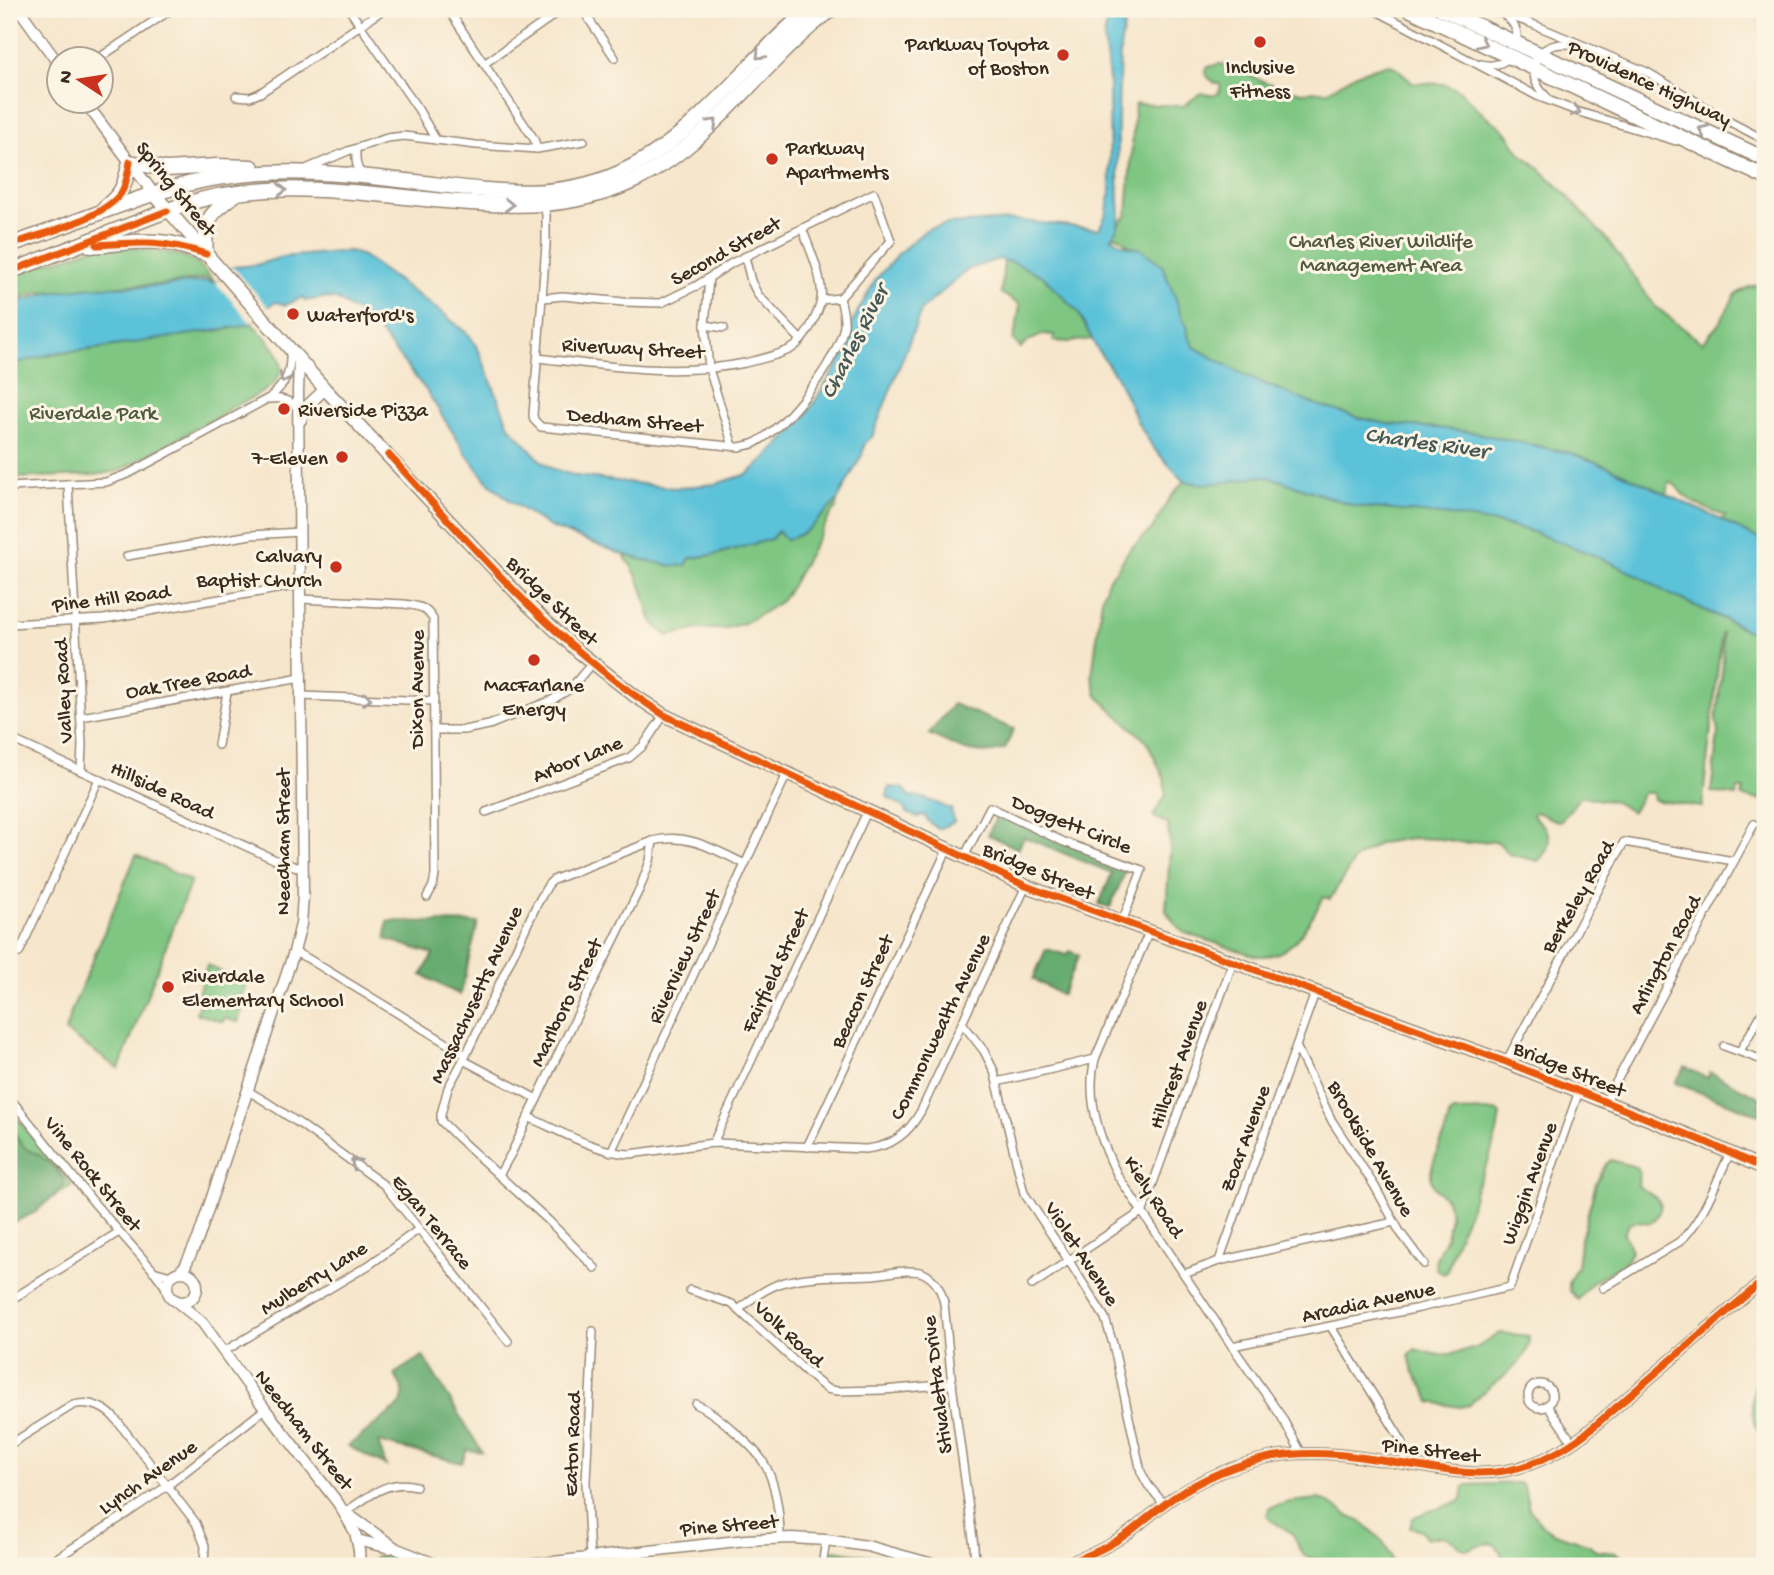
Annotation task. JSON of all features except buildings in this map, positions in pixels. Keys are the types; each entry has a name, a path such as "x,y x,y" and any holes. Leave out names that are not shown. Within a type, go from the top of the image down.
{"highway":[{"path":"9,272 167,211 200,200 238,193 270,190 322,191 497,205 544,205 604,193 663,164 703,133 787,46 832,9"},
{"path":"1409,9 1514,50"},
{"path":"1442,9 1537,61"},
{"path":"94,215 121,193 130,162 163,169 235,166 520,193 561,190 608,178 649,158 679,137 801,12"},
{"name":"Providence Highway","path":"1537,61 1765,177"},
{"name":"Providence Highway","path":"1537,61 1765,159"},
{"path":"9,245 186,184 264,173 298,173"},
{"path":"76,247 151,242 178,245 205,254 207,223 216,211 238,193"}],"main road":[{"path":"19,9 46,47"},
{"name":"Spring Street","path":"96,116 167,211 242,295"},
{"name":"Bridge Street","path":"242,295 299,360 527,604 560,636 635,696 664,715 1026,886 1579,1090 1765,1170"},
{"name":"Needham Street","path":"175,1274 185,1266 198,1239 294,952 303,911 299,360"},
{"name":"Needham Street","path":"300,429 306,408 325,388"},
{"name":"Needham Street","path":"195,1280 198,1239"},
{"path":"188,1273 195,1280 195,1295 184,1302 176,1301 167,1290 168,1280 175,1274 188,1273"},
{"name":"Pine Street","path":"1055,1566 1111,1545 1164,1504 1200,1482 1236,1467 1274,1457 1329,1454 1456,1472 1496,1473 1543,1460 1573,1443 1598,1423 1765,1279"},
{"name":"Needham Street","path":"195,1295 202,1322"},
{"name":"Needham Street","path":"176,1301 202,1322 345,1512 357,1540 360,1566"},
{"path":"345,1512 403,1552"},
{"name":"Pine Street","path":"518,1566 780,1539 826,1540 878,1548 940,1566"},
{"path":"357,1540 403,1552 440,1566"}],"street":[{"path":"116,47 172,9"},
{"path":"349,9 436,140"},
{"path":"236,96 250,97 260,93 384,9"},
{"path":"448,9 534,139 537,149"},
{"path":"484,64 563,9"},
{"path":"582,9 615,58"},
{"path":"1373,9 1521,89 1646,133 1710,150"},
{"path":"1470,61 1493,66 1506,61 1514,50 1517,29 1505,16 1491,10"},
{"path":"1491,10 1530,23 1655,76 1765,140"},
{"path":"1556,103 1539,89 1534,75 1537,61 1546,49 1560,44 1588,47"},
{"path":"298,173 387,138 404,136 537,149 584,141"},
{"path":"356,149 356,163 366,177"},
{"name":"Second Street","path":"543,298 563,296 661,303 745,257 874,193 891,241 840,298"},
{"name":"Dedham Street","path":"544,205 547,215 543,298 533,415 541,427 733,446 752,444 774,429 813,387 830,361 844,323 840,298"},
{"path":"802,228 821,283 821,300 840,298"},
{"path":"745,257 758,295 800,339"},
{"path":"709,278 705,325 709,369 733,446"},
{"name":"Riverway Street","path":"538,358 647,369 694,370 762,359 793,348 812,326 821,300"},
{"path":"705,325 724,328"},
{"path":"9,487 106,482 120,478 265,401 287,378 290,349"},
{"path":"265,401 282,399 298,408"},
{"name":"Valley Road","path":"68,484 81,716 81,771"},
{"path":"127,556 251,535 300,532"},
{"name":"Pine Hill Road","path":"9,624 104,620 300,585"},
{"name":"Dixon Avenue","path":"300,599 419,606 428,611 433,619 435,875 427,897"},
{"path":"434,730 464,730 489,725 552,700 570,689 593,662"},
{"name":"Oak Tree Road","path":"81,716 301,678"},
{"path":"218,745 227,692"},
{"path":"301,696 434,701"},
{"name":"Arbor Lane","path":"486,812 629,758 643,746 664,715"},
{"name":"Hillside Road","path":"9,737 278,861 303,869"},
{"name":"Riverview Street","path":"611,1152 787,774"},
{"path":"19,953 99,779"},
{"name":"Doggett Circle","path":"964,858 990,807 1065,842 1142,870 1122,922"},
{"name":"Fairfield Street","path":"713,1143 867,812"},
{"name":"Arlington Road","path":"1606,1101 1754,824"},
{"name":"Massachusetts Avenue","path":"595,1268 549,1221 441,1121 448,1088 465,1058 536,906 554,880 667,837 679,837 708,847 745,864"},
{"name":"Marlboro Street","path":"499,1175 640,888 650,861 653,841"},
{"name":"Berkeley Road","path":"1506,1062 1624,842 1734,861"},
{"name":"Beacon Street","path":"807,1147 947,850"},
{"name":"Commonwealth Avenue","path":"528,1118 611,1152 630,1154 713,1143 877,1148 887,1145 906,1133 921,1111 1026,886"},
{"name":"Kiely Road","path":"1149,932 1095,1059 1091,1076 1091,1091 1106,1152 1118,1176 1277,1410 1302,1454"},
{"path":"294,952 465,1058 537,1099"},
{"name":"Hillcrest Avenue","path":"1143,1211 1233,962"},
{"name":"Zoar Avenue","path":"1219,1261 1315,993"},
{"path":"1740,1051 1765,1007"},
{"name":"Violet Avenue","path":"962,1024 984,1051 994,1071 1024,1193 1105,1318 1141,1472 1164,1504"},
{"name":"Brookside Avenue","path":"1296,1046 1332,1121 1376,1188 1394,1222 1424,1264"},
{"path":"1724,1046 1765,1061"},
{"path":"997,1082 1095,1059"},
{"name":"Wiggin Avenue","path":"1510,1287 1579,1090"},
{"name":"Egan Terrace","path":"248,1091 376,1178 391,1193 508,1341"},
{"name":"Vine Rock Street","path":"9,1097 167,1290"},
{"path":"1603,1288 1686,1236 1696,1222 1730,1153"},
{"path":"1032,1285 1143,1211"},
{"path":"1184,1273 1219,1261 1394,1222"},
{"name":"Mulberry Lane","path":"223,1352 369,1265 419,1229"},
{"path":"9,1301 119,1232"},
{"path":"153,1270 175,1274"},
{"name":"Stivaletta Drive","path":"740,1310 746,1303 778,1284 789,1281 878,1275 906,1270 922,1273 934,1281 941,1290 944,1303 975,1566"},
{"name":"Arcadia Avenue","path":"1232,1346 1510,1287"},
{"name":"Volk Road","path":"690,1290 724,1301 740,1310 827,1389 884,1390 953,1384"},
{"path":"1331,1327 1402,1441 1406,1465"},
{"name":"Eaton Road","path":"590,1557 586,1482 593,1331"},
{"path":"9,1445 68,1407 79,1403 103,1408 113,1416 200,1529 205,1546 204,1566"},
{"path":"696,1404 726,1423 764,1463 771,1480 780,1539"},
{"path":"1547,1405 1573,1443"},
{"name":"Lynch Avenue","path":"46,1566 167,1486 265,1409"},
{"path":"345,1512 388,1486 402,1483 416,1486"},
{"path":"822,1566 826,1540"}],"green space":[{"name":"Charles River Wildlife Management Area","path":"1219,64 1267,83 1301,92 1328,91 1358,73 1389,64 1413,83 1444,84 1459,90 1485,116 1500,126 1521,154 1565,193 1609,242 1655,306 1702,343 1718,325 1736,294 1765,282 1765,543 1721,520 1725,516 1691,500 1669,482 1667,495 1607,466 1570,453 1476,433 1387,424 1309,406 1194,347 1163,268 1113,234 1127,215 1135,104 1183,106 1201,93 1217,94 1220,84 1205,73 1208,67"},
{"path":"98,246 137,248 184,256 196,262 216,283 206,278 160,285 40,292 9,301 9,274"},
{"path":"1004,260 1043,276 1078,312 1092,339 1054,341 1054,335 1044,334 1029,340 1021,348 1013,340 1020,305 1001,293"},
{"name":"Riverdale Park","path":"251,323 272,345 280,360 281,371 277,380 259,394 119,471 94,475 9,478 9,365 48,355 224,330"},
{"path":"1267,476 1355,506 1441,514 1530,531 1599,557 1749,631 1765,643 1765,790 1760,800 1742,797 1744,789 1738,789 1736,796 1711,792 1723,665 1722,631 1702,807 1654,800 1653,793 1643,793 1632,812 1611,800 1587,797 1579,798 1561,821 1536,812 1533,814 1549,837 1546,850 1538,861 1509,854 1498,842 1465,843 1412,838 1380,843 1355,859 1330,899 1324,897 1297,939 1278,953 1267,956 1253,955 1185,933 1166,911 1170,851 1168,824 1153,816 1166,795 1164,778 1147,742 1097,696 1092,676 1102,598 1108,580 1129,550 1153,528 1169,499 1184,481 1216,482"},
{"path":"837,501 836,509 791,587 781,601 766,611 744,623 723,629 698,629 668,636 653,622 640,584 624,555 674,566 686,565 690,558 713,555 771,539 779,531 785,538 801,534"},
{"path":"953,704 1014,729 1005,749 975,752 929,734"},
{"path":"997,814 1127,868 1110,907 1099,904 1112,873 1024,837 1018,849 988,835"},
{"path":"136,855 191,881 119,1069 65,1031"},
{"path":"387,921 478,923 460,995 422,975 433,954 386,939"},
{"path":"1046,949 1067,955 1070,951 1079,955 1062,995 1033,979"},
{"path":"207,965 247,984 241,999 245,1001 238,1022 224,1018 223,1022 196,1013 201,999 197,997"},
{"path":"1685,1067 1707,1078 1710,1072 1763,1099 1758,1107 1765,1110 1765,1117 1675,1083"},
{"path":"9,1108 72,1185 9,1226"},
{"path":"1497,1111 1500,1114 1497,1133 1488,1162 1444,1274 1438,1271 1435,1263 1446,1237 1450,1208 1431,1180 1434,1159 1446,1131 1449,1116 1454,1112"},
{"path":"9,1121 22,1144 51,1164 65,1185 36,1212 9,1225"},
{"path":"1611,1160 1636,1167 1639,1174 1638,1186 1658,1200 1660,1209 1651,1223 1637,1221 1629,1224 1624,1233 1631,1251 1625,1262 1595,1281 1578,1300 1569,1290 1569,1282 1577,1266 1580,1243 1596,1183"},
{"path":"1500,1333 1529,1336 1526,1352 1516,1365 1469,1405 1460,1407 1430,1402 1413,1371 1409,1355 1415,1349 1439,1355 1450,1354 1476,1348"},
{"path":"423,1356 482,1452 467,1450 462,1463 378,1442 386,1466 348,1446 400,1405 403,1392 394,1374"},
{"path":"1765,1357 1765,1442 1754,1422 1752,1400"},
{"path":"1520,1483 1524,1487 1529,1509 1543,1526 1552,1532 1590,1545 1596,1551 1616,1553 1631,1566 1505,1566 1498,1547 1494,1545 1484,1544 1466,1549 1446,1537 1426,1539 1422,1530 1410,1527 1413,1518 1462,1499 1464,1487 1467,1485"},
{"path":"1318,1499 1326,1501 1370,1529 1391,1556 1391,1566 1332,1566 1305,1556 1294,1536 1267,1515 1269,1508 1290,1502"},
{"path":"835,1550 907,1566 829,1566 828,1553"},
{"path":"385,1553 399,1556 417,1566 370,1566 375,1557"}],"water":[{"name":"Charles River","path":"1108,9 1125,9 1126,14 1120,46 1120,216 1112,238 1124,245 1141,249 1162,265 1194,347 1246,376 1308,402 1359,418 1387,424 1476,433 1570,453 1607,466 1765,542 1765,649 1751,633 1738,625 1667,593 1599,557 1530,531 1460,517 1355,506 1261,476 1200,484 1184,481 1154,449 1139,425 1116,376 1097,349 1078,312 1043,276 1015,263 998,259 969,269 922,309 872,437 865,443 862,455 837,501 811,527 786,540 778,531 771,539 713,555 690,558 686,565 674,566 619,553 550,527 510,501 486,480 426,390 377,329 367,319 336,299 305,301 303,297 286,305 276,302 251,323 238,327 60,352 9,365 9,305 47,293 93,287 163,286 205,281 216,283 233,267 256,265 282,257 349,251 363,256 470,336 479,351 509,426 541,461 553,469 576,476 675,488 715,484 748,474 803,420 846,349 852,322 876,279 900,252 927,229 948,224 1012,220 1099,229 1107,212 1110,191 1109,78 1104,40"},
{"path":"889,787 903,788 910,796 951,809 954,822 938,829 924,815 917,817 907,813 903,807 887,797"}],"pier":[{"path":"233,267 269,308 251,323 216,283"}],"cycle path":[{"path":"9,245 69,225 100,211 121,193 130,162"},
{"path":"9,272 167,211"},
{"path":"97,245 152,243 206,254"},
{"path":"389,455 485,560 552,627 587,659 664,715 1026,886 1506,1062 1708,1143 1765,1169"},
{"path":"1055,1566 1110,1544 1196,1484 1233,1468 1271,1457 1331,1454 1476,1473 1515,1469 1536,1462 1585,1434 1765,1279"}],"place":[{"name":"Inclusive Fitness","path":"1260,42"},
{"name":"Parkway Toyota of Boston","path":"1063,55"},
{"name":"Parkway Apartments","path":"772,159"},
{"name":"Waterford's","path":"293,314"},
{"name":"Riverside Pizza","path":"284,409"},
{"name":"7-Eleven","path":"342,457"},
{"name":"Calvary Baptist Church","path":"336,567"},
{"name":"MacFarlane Energy","path":"534,660"},
{"name":"Riverdale Elementary School","path":"168,987"}]}
